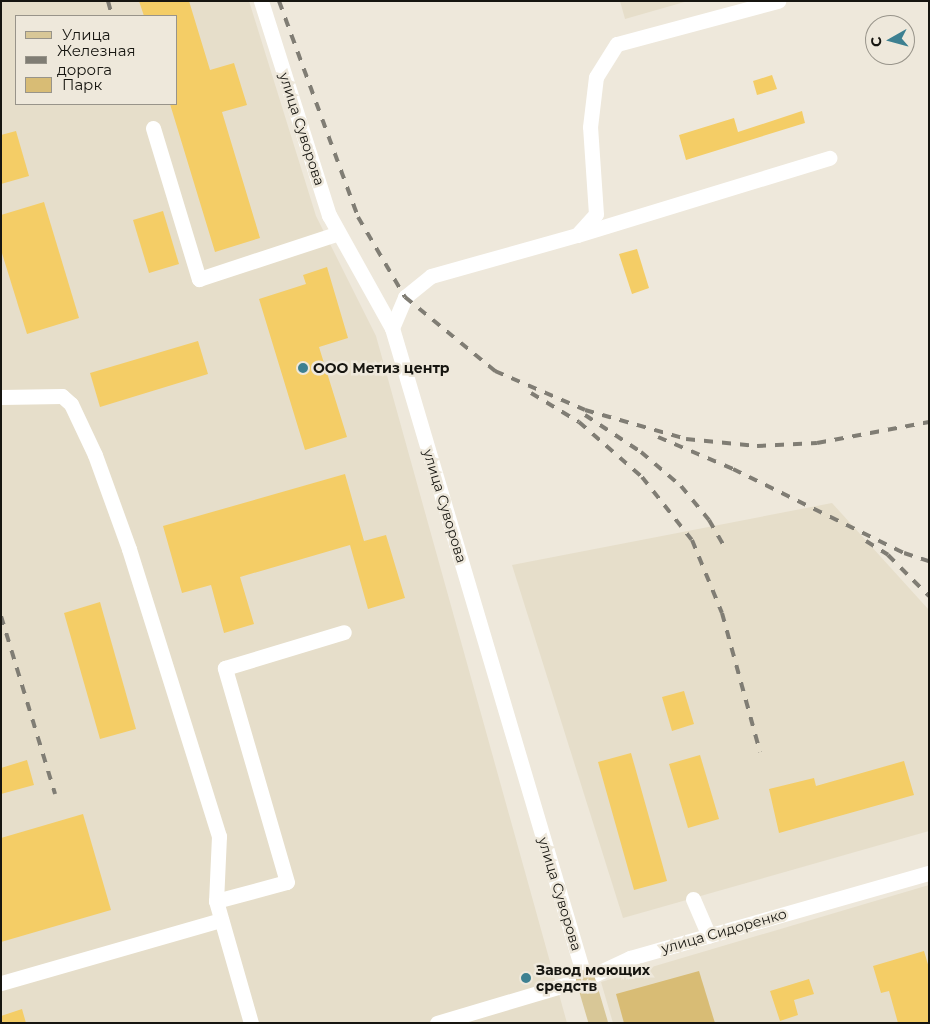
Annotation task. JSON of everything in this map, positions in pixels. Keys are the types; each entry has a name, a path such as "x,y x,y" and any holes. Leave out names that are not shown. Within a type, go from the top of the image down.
{"main road":[{"name":"улица Суворова","path":"585,979 598,1023"}],"street":[{"name":"улица Суворова","path":"261,1 329,215 392,328 585,979"},
{"path":"576,235 596,214 591,117 596,77 617,44 778,1"},
{"path":"153,128 199,278 339,233"},
{"path":"392,328 405,297 431,276 576,235 829,158"},
{"path":"1,397 62,396 71,404 95,455 129,550 219,836 216,901 251,1023"},
{"path":"216,901 287,882 225,668 344,632"},
{"name":"улица Сидоренко","path":"437,1023 585,979 630,958 929,873"},
{"path":"693,899 709,936"},
{"path":"1,983 221,920"}],"shaded area":[{"path":"1,1 249,1 316,216 376,336 567,1023 1,1023"},
{"path":"620,1 688,1 625,19"},
{"path":"832,503 929,610 929,831 623,918 512,565"},
{"path":"929,885 929,1023 613,1023 601,982"}],"green space":[{"path":"699,971 715,1023 624,1023 616,994"}],"building":[{"path":"139,1 189,1 210,70 234,63 247,105 222,112 260,238 215,252 170,105 178,105 178,15 144,15"},
{"path":"772,75 777,89 757,95 753,81"},
{"path":"802,111 805,123 686,160 679,135 734,118 738,132"},
{"path":"16,131 29,176 1,184 1,135"},
{"path":"44,202 79,318 27,334 1,250 1,215"},
{"path":"163,211 179,264 149,273 133,220"},
{"path":"637,249 649,288 632,294 619,254"},
{"name":"ООО Метиз центр","path":"327,267 348,338 319,347 347,437 305,450 259,299 306,284 303,275"},
{"path":"198,341 208,374 100,407 90,373"},
{"path":"345,474 364,541 386,535 405,598 368,609 350,545 240,577 254,624 224,633 211,585 182,593 163,526"},
{"path":"100,602 136,729 100,739 64,613"},
{"path":"684,691 694,724 672,731 662,697"},
{"path":"631,753 667,881 634,890 598,762"},
{"path":"700,755 719,819 688,828 669,764"},
{"path":"27,760 34,785 1,794 1,768"},
{"path":"904,761 914,795 779,833 769,789 814,778 816,786"},
{"path":"83,814 111,910 1,942 1,838"},
{"path":"924,951 929,968 929,1023 898,1023 889,991 881,993 873,966"},
{"path":"809,979 814,994 794,1000 798,1015 780,1021 770,991"},
{"path":"22,1009 26,1023 1,1023 1,1016"}],"railway":[{"path":"108,1 112,15"},
{"path":"279,1 358,217 405,297 495,371 585,410 686,439 757,446 817,443 929,422"},
{"path":"531,393 579,422 642,477 692,540 722,613 760,752"},
{"path":"585,415 641,452 681,486 709,520 725,548"},
{"path":"658,437 733,469 904,553 929,561"},
{"path":"866,541 888,555 929,596"},
{"path":"1,616 55,794"}],"place":[{"name":"ООО Метиз центр","path":"303,368"},
{"name":"Завод моющих средств","path":"526,978"}]}
